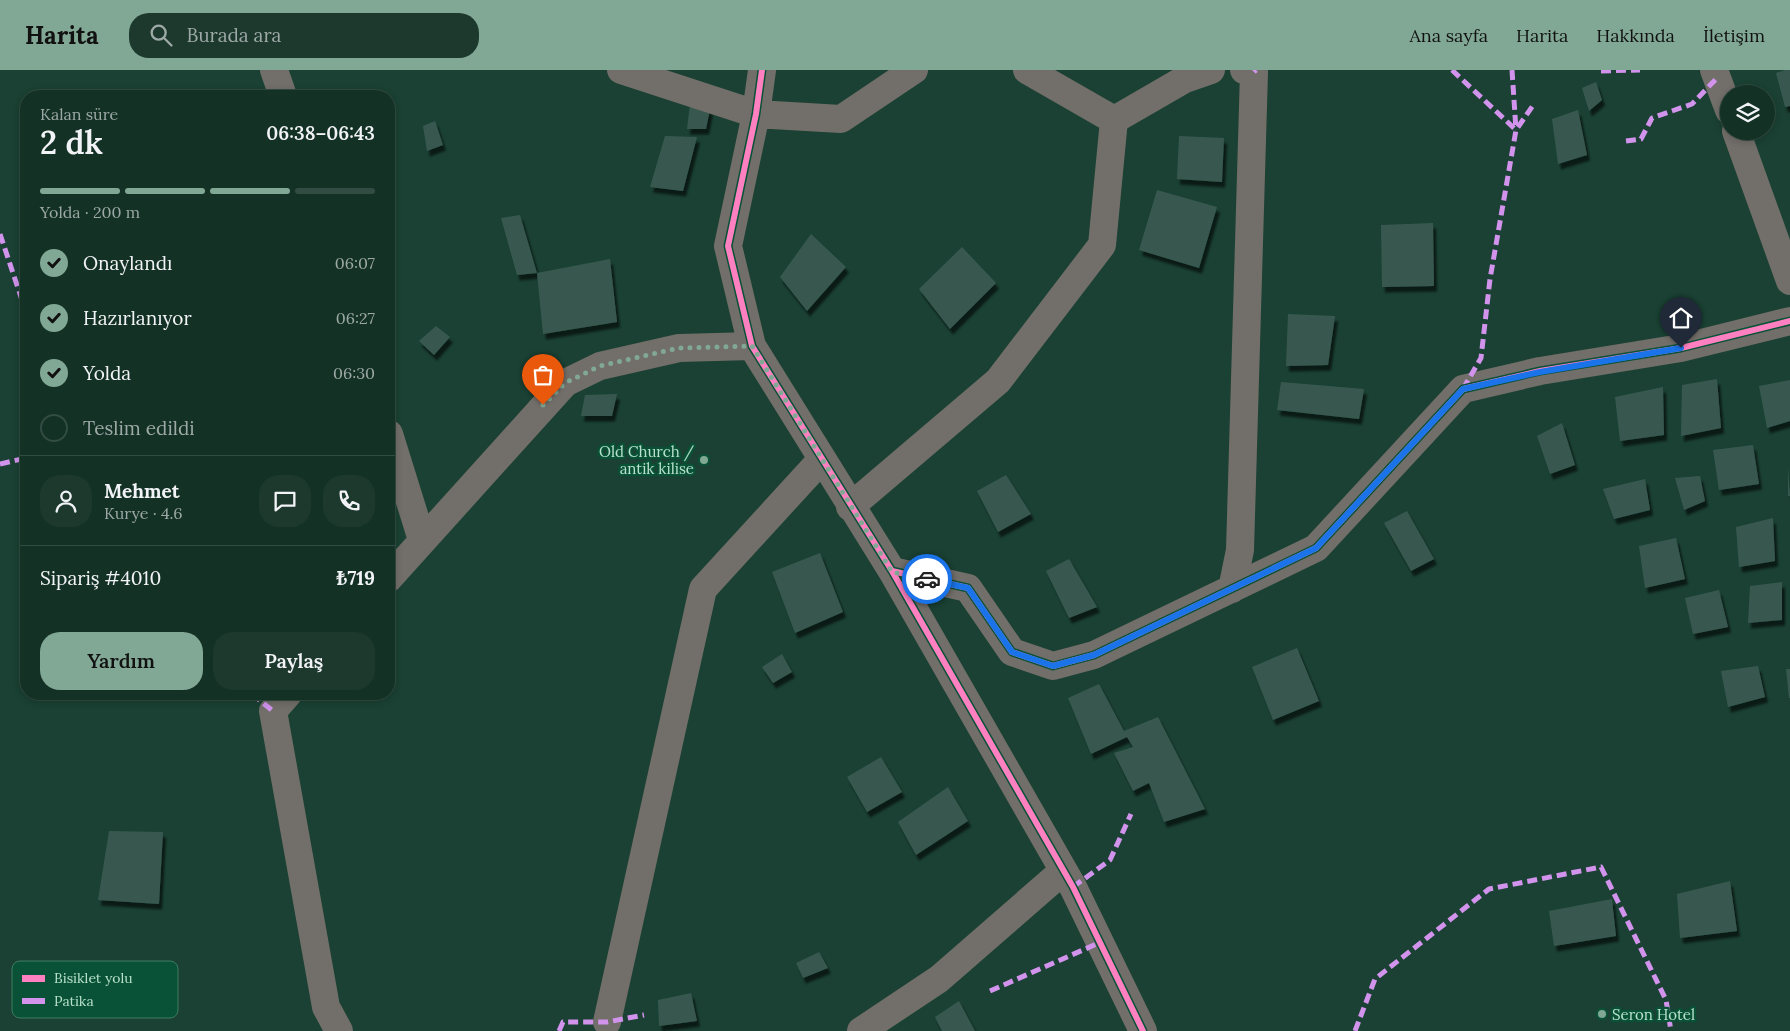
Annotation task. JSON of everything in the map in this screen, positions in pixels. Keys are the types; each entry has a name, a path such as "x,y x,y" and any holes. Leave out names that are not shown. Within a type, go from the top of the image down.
{"street":[{"path":"274,70 281,90"},
{"path":"621,70 756,114 841,119 914,70"},
{"path":"762,70 756,114 728,246 752,346 892,572 1073,886 1143,1031"},
{"path":"1027,70 1114,120"},
{"path":"1114,120 1185,79 1211,70"},
{"path":"1232,589 1240,550 1254,72 1244,70"},
{"path":"1714,70 1720,86"},
{"path":"850,507 998,381 1102,245 1114,120"},
{"path":"1739,140 1790,281"},
{"path":"892,572 968,588 1012,652 1053,666 1094,655 1316,548 1463,389 1540,372 1681,348 1790,321"},
{"path":"395,571 565,383 600,366 679,348 752,346"},
{"path":"395,453 422,540"},
{"path":"606,1022 703,589 822,459"},
{"path":"283,700 273,711 326,1007 339,1031"},
{"path":"861,1031 938,979 1064,871"}],"building":[{"path":"1790,70 1790,106 1785,107 1776,73"},
{"path":"1596,82 1602,100 1589,111 1582,88"},
{"path":"690,104 710,109 706,129 687,129"},
{"path":"1578,110 1587,155 1558,164 1552,119"},
{"path":"435,121 443,145 427,151 423,126"},
{"path":"665,136 697,137 683,191 650,187"},
{"path":"1179,136 1224,138 1222,182 1177,179"},
{"path":"1157,190 1217,207 1199,268 1139,250"},
{"path":"520,215 537,273 517,275 501,218"},
{"path":"1433,223 1434,286 1382,287 1381,225"},
{"path":"811,234 846,267 807,311 780,277"},
{"path":"962,247 996,283 950,329 919,289"},
{"path":"610,259 617,322 543,334 537,273"},
{"path":"1288,314 1335,316 1328,365 1286,366"},
{"path":"436,326 450,337 434,355 419,341"},
{"path":"1717,379 1721,428 1681,436 1682,385"},
{"path":"1790,380 1790,421 1767,428 1759,386"},
{"path":"1281,382 1364,389 1359,419 1277,410"},
{"path":"1663,387 1664,435 1620,441 1615,397"},
{"path":"617,394 612,416 581,416 585,395"},
{"path":"1562,423 1575,465 1550,474 1537,436"},
{"path":"1753,445 1759,484 1719,490 1713,450"},
{"path":"1788,467 1790,496 1788,496"},
{"path":"1006,475 1031,514 998,532 977,491"},
{"path":"1700,476 1705,501 1684,510 1675,478"},
{"path":"1645,479 1650,510 1614,519 1603,489"},
{"path":"1407,511 1434,559 1411,571 1384,523"},
{"path":"1773,518 1775,561 1739,567 1736,527"},
{"path":"1676,538 1685,579 1645,588 1639,546"},
{"path":"820,553 843,612 795,633 772,572"},
{"path":"1069,559 1097,607 1069,618 1046,571"},
{"path":"1782,582 1782,620 1748,623 1750,586"},
{"path":"1719,590 1728,627 1693,634 1685,598"},
{"path":"1297,648 1319,701 1273,720 1252,667"},
{"path":"782,654 792,672 773,683 762,667"},
{"path":"1758,666 1765,697 1728,707 1721,671"},
{"path":"1786,669 1790,669 1790,698 1789,698"},
{"path":"1099,684 1124,731 1158,717 1205,809 1164,822 1149,783 1133,791 1114,753 1133,747 1127,737 1091,754 1068,698"},
{"path":"881,757 902,792 867,812 847,777"},
{"path":"948,787 968,821 916,855 898,822"},
{"path":"109,831 163,832 159,904 98,900"},
{"path":"1730,881 1737,931 1680,938 1677,894"},
{"path":"1612,899 1616,936 1554,946 1549,911"},
{"path":"819,952 828,968 803,978 796,963"},
{"path":"691,993 697,1021 659,1026 658,1000"},
{"path":"959,1001 975,1031 942,1031 935,1017"}],"marked path":[{"path":"1452,70 1516,130"},
{"path":"1512,70 1516,130"},
{"path":"1601,71 1640,70"},
{"path":"1626,141 1641,139 1652,118 1692,104 1717,78"},
{"path":"1463,389 1481,358 1490,279 1516,130 1534,104"},
{"path":"0,234 20,294"},
{"path":"0,464 20,459"},
{"path":"259,700 273,711"},
{"path":"1073,887 1110,860 1131,814"},
{"path":"1355,1031 1375,979 1489,889 1601,867 1666,1000 1671,1031"},
{"path":"990,991 1101,942"},
{"path":"559,1031 563,1022 607,1022 644,1015"}],"cycle path":[{"path":"762,70 756,114 728,246 752,346 892,571 1073,887 1143,1031"},
{"path":"892,571 968,588 1012,652 1053,666 1094,655 1316,548 1463,389 1540,371 1681,348 1790,321"}],"way so far":[{"path":"543,405 565,383 600,366 679,348 752,346 892,572 927,579"}],"place":[{"name":"Old Church / antik kilise","path":"704,460"},
{"name":"Seron Hotel","path":"1602,1014"}],"route":[{"path":"927,579 968,588 1012,652 1053,666 1094,655 1316,548 1463,389 1540,372 1681,348"}]}
